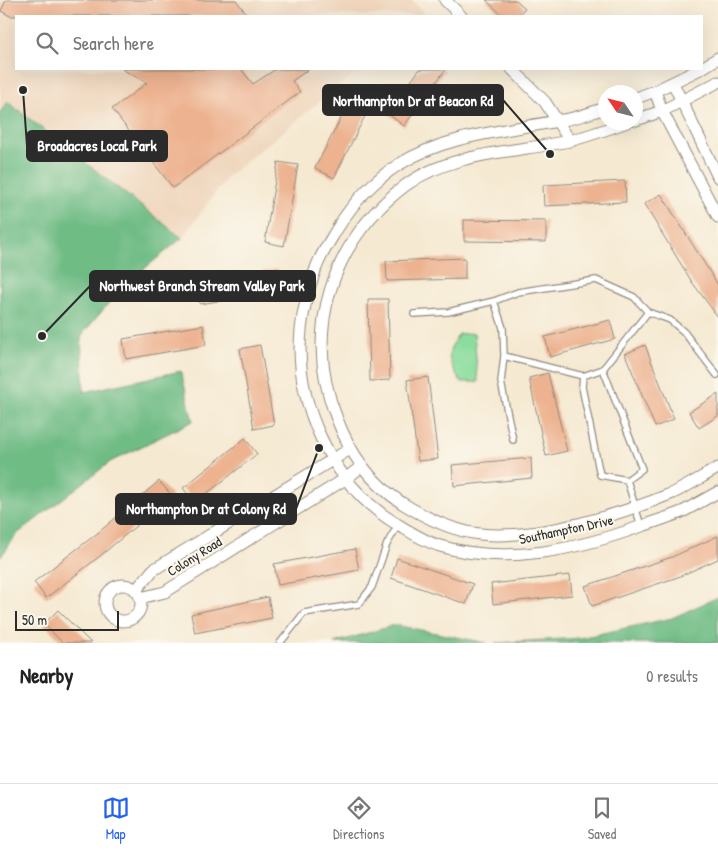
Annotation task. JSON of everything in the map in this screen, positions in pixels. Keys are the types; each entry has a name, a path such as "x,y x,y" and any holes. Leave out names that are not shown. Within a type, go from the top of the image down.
{"street":[{"path":"445,0 460,15"},
{"path":"703,67 718,58"},
{"path":"513,70 546,102 570,141"},
{"path":"643,95 697,70"},
{"path":"643,118 682,102 718,82"},
{"path":"673,83 718,177"},
{"path":"655,91 662,111 718,217"},
{"name":"Southampton Drive","path":"598,110 557,121 454,141 427,149 396,166 349,209 316,266 305,302 301,332 302,366 312,415 333,461 346,479 373,509 398,525 438,545 476,554 519,556 608,538 683,512 718,492"},
{"name":"Southampton Drive","path":"603,130 570,141 460,161 436,168 408,184 366,222 336,274 326,307 322,333 322,364 328,395 350,449 361,467 386,492 417,512 445,526 479,534 518,535 603,518 674,492 718,468"},
{"path":"313,278 333,284"},
{"name":"Colony Road","path":"350,449 153,570 138,594 165,592 346,479 361,467"}],"lane":[{"path":"414,314 448,312 494,301 518,292 596,280 634,297 648,312 670,320 684,332 717,376"},
{"path":"494,301 503,328 504,356 501,382 513,440"},
{"path":"504,356 583,376 603,369 648,312"},
{"path":"583,376 582,387 600,475 627,480 642,469 603,369"},
{"path":"627,480 641,526"},
{"path":"280,643 304,614 359,604 372,587 387,544 398,525"}],"shaded area":[{"path":"0,0 412,0 425,15 15,15 15,70 359,70 228,176 182,238 8,102 0,112"}],"green space":[{"path":"8,102 182,238 122,287 81,336 84,392 181,371 193,421 110,462 17,534 0,558 0,112"},
{"path":"474,333 478,382 461,382 449,358 451,348 459,334"},
{"path":"718,597 718,643 495,643 580,638 672,618"},
{"path":"395,625 487,643 334,643"}],"building":[{"path":"6,0 236,0 247,15 10,16 1,11"},
{"path":"486,0 516,0 525,8 518,15 502,15"},
{"path":"124,70 242,70 253,84 274,70 308,70 292,81 300,92 173,188 112,109 147,83"},
{"path":"419,70 445,70 404,126 387,113"},
{"path":"353,95 371,104 334,178 315,168"},
{"path":"278,162 298,165 284,246 265,242"},
{"path":"625,181 626,202 544,206 543,185"},
{"path":"661,194 718,285 718,317 692,282 644,204"},
{"path":"464,220 546,221 546,242 464,241"},
{"path":"465,258 465,279 387,281 386,261"},
{"path":"278,269 282,290 200,304 196,283"},
{"path":"368,299 388,299 390,380 370,381"},
{"path":"610,320 615,339 550,357 545,337"},
{"path":"203,325 206,345 126,359 123,339"},
{"path":"260,345 274,425 254,429 240,349"},
{"path":"645,345 674,419 655,427 625,354"},
{"path":"548,373 567,451 546,456 529,378"},
{"path":"428,377 438,459 418,461 407,380"},
{"path":"718,394 718,416 699,428 689,412"},
{"path":"245,438 257,454 195,503 183,488"},
{"path":"531,458 532,478 454,486 452,465"},
{"path":"159,481 172,496 46,598 34,582 99,532"},
{"path":"718,536 718,559 678,577 592,606 585,586 672,557"},
{"path":"355,549 359,570 278,585 274,564"},
{"path":"397,558 473,584 466,604 391,578"},
{"path":"570,575 572,595 493,604 491,584"},
{"path":"268,597 272,618 195,633 191,614"},
{"path":"58,610 91,643 63,643 44,624"}],"place":[{"name":"Broadacres Local Park","path":"23,90"},
{"name":"Northampton Dr at Beacon Rd","path":"550,154"},
{"name":"Northwest Branch Stream Valley Park","path":"42,336"},
{"name":"Northampton Dr at Colony Rd","path":"319,448"}]}
